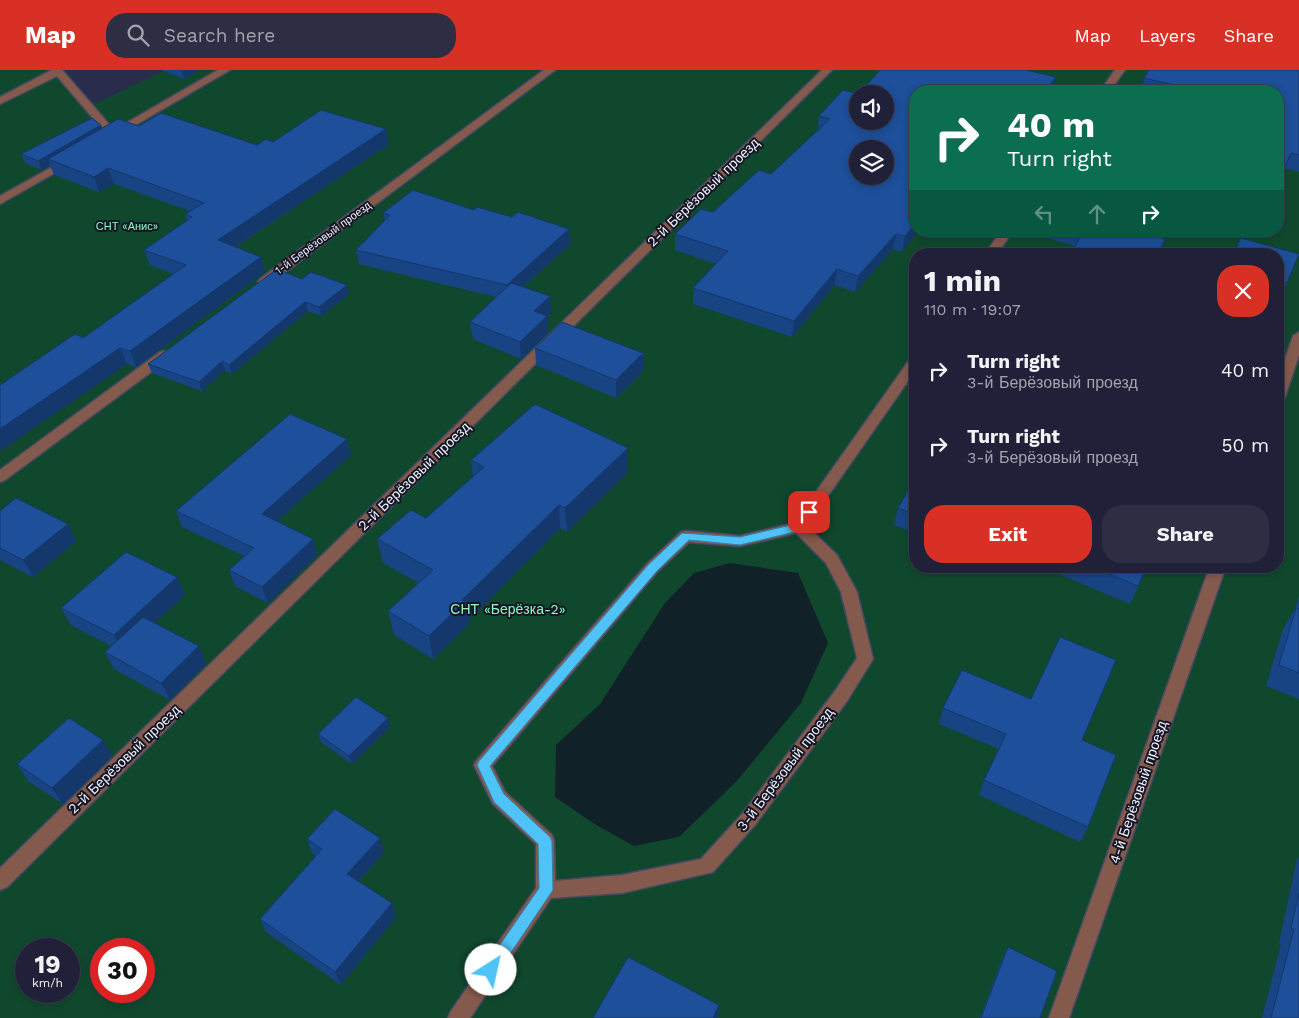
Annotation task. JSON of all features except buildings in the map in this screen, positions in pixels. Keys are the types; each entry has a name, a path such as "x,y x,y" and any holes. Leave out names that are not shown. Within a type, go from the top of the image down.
{"street":[{"path":"0,102 58,71 109,138 225,70"},
{"name":"1-й Берёзовый проезд","path":"255,288 550,70"},
{"name":"2-й Берёзовый проезд","path":"0,881 827,70"},
{"path":"1109,85 1120,70"},
{"path":"0,201 80,154"},
{"path":"995,248 1003,237"},
{"path":"1284,380 1299,336"},
{"path":"0,476 175,347"},
{"path":"458,1018 546,890 545,841 499,798 483,765 652,568 686,536 740,541 799,527 909,371"},
{"name":"3-й Берёзовый проезд","path":"546,890 622,884 706,866 749,819 841,696 865,659 849,592 832,558 799,527"},
{"name":"4-й Берёзовый проезд","path":"1059,1018 1216,573"}],"green space":[{"name":"СНТ «Берёзка-2»","path":"0,70 65,70 92,105 166,70 1299,70 1299,1018 0,1018"}],"water":[{"path":"730,563 798,573 828,643 801,703 737,781 679,837 634,846 596,825 555,797 556,745 600,704 665,603 694,573"}],"route":[{"path":"491,970 546,890 545,841 499,798 483,765 652,568 686,536 740,541 799,527 809,512"}],"park label":[{"name":"СНТ «Анис»","path":"127,226"}]}
